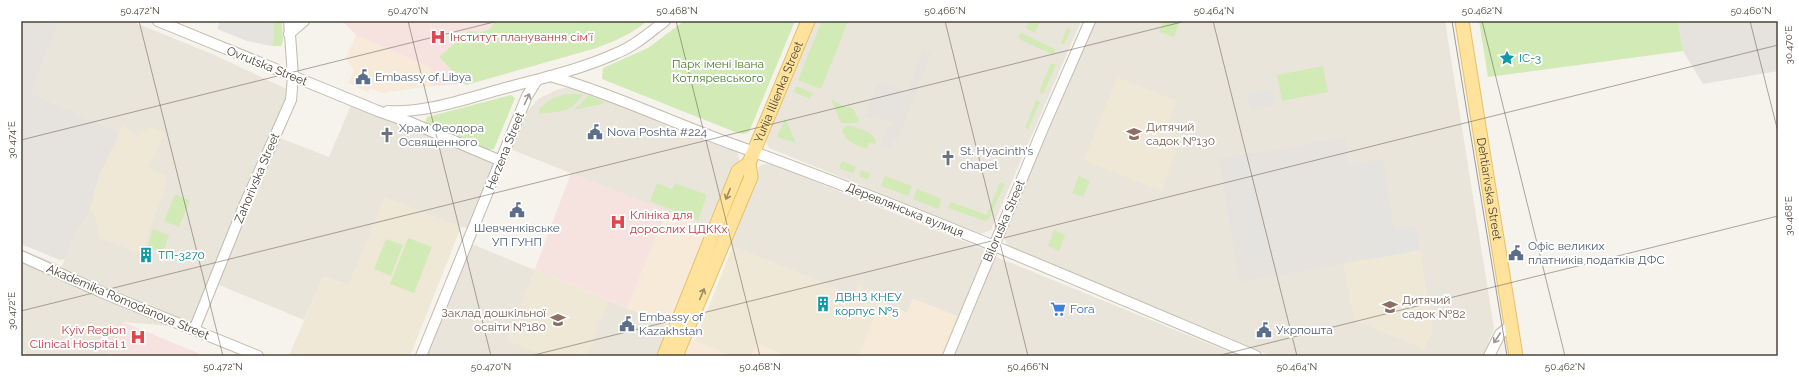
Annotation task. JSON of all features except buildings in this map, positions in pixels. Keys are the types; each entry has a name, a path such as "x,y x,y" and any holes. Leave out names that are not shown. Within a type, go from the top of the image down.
{"main road":[{"name":"Yuriia Illienka Street","path":"676,356 751,177 752,157 808,21"},
{"name":"Dehtiarivska Street","path":"1462,21 1516,356"},
{"name":"Yuriia Illienka Street","path":"664,356 738,171 752,157"}],"street":[{"name":"Ovrutska Street","path":"158,21 378,111 412,123 501,161"},
{"name":"Zahorivska Street","path":"194,330 244,206 290,100 292,76 289,21"},
{"path":"289,34 304,21"},
{"path":"537,80 619,53 666,21"},
{"name":"Biloruska Street","path":"948,356 993,246 1090,21"},
{"name":"Деревлянська вулиця","path":"550,76 589,87 752,157 865,193 1256,356"},
{"name":"Ovrutska Street","path":"378,111 401,112 418,110 537,80"},
{"name":"Herzena Street","path":"421,356 528,96 537,80"},
{"name":"Akademika Romodanova Street","path":"21,256 101,292 258,356"},
{"path":"1489,356 1500,334 1511,325"}],"shaded area":[{"path":"21,21 59,21 31,93 115,130 118,136 100,174 89,212 74,237 65,259 60,260 21,244"},
{"path":"59,21 131,21 212,54 289,90 288,99 195,328 123,322 106,356 27,356 21,348 21,249 62,266 74,237 89,212 115,130 31,93"},
{"path":"220,21 274,21 274,37 271,46 247,41 217,29"},
{"path":"342,21 647,21 640,27 617,40 596,48 466,85 431,86 431,68 356,35"},
{"path":"814,21 1081,21 991,230 981,234 769,148 766,142"},
{"path":"1095,21 1445,21 1494,328 1483,356 1271,356 1007,246 1003,235"},
{"path":"1678,21 1778,21 1778,71 1703,84 1683,51"},
{"path":"356,35 431,68 431,86 382,93 370,88 368,92 348,83 354,71 346,58"},
{"path":"923,50 931,53 898,138 893,141 890,148 880,144 889,126 895,124 874,116 872,119 864,116 878,84 880,85 883,82 907,93"},
{"name":"Дитячий садок №130","path":"1117,77 1177,101 1165,130 1182,137 1161,191 1084,160"},
{"path":"564,88 580,88 734,150 738,154 739,160 712,229 510,149 525,114 538,99"},
{"path":"1272,89 1275,105 1250,110 1246,94"},
{"path":"351,105 490,160 494,166 470,229 461,227 385,198 349,285 323,277 304,320 217,284 280,138 329,157"},
{"path":"123,125 138,136 150,127 166,133 148,167 169,177 142,251 136,252 99,238 94,212 89,212 100,174"},
{"path":"1345,138 1365,260 1239,282 1219,159"},
{"path":"1247,155 1268,266 1250,270 1230,159"},
{"path":"1383,159 1394,229 1416,226 1420,250 1365,260 1349,165"},
{"path":"761,165 774,165 983,249 985,252 984,258 960,317 913,299 907,313 873,299 859,285 854,296 727,244 757,170"},
{"path":"571,173 667,211 627,308 535,269"},
{"path":"385,198 461,227 410,356 289,356 323,277 349,285"},
{"path":"667,211 712,229 670,326 627,308"},
{"path":"472,244 670,326 658,356 424,356"},
{"path":"733,246 854,296 859,285 876,292 874,299 881,302 858,356 787,356 757,343 751,356 733,356 695,341"},
{"name":"Дитячий садок №82","path":"1420,250 1433,331 1424,349 1354,320 1343,263"},
{"path":"994,256 1239,356 953,356"},
{"name":"Заклад дошкільної освіти №180","path":"535,269 609,301 587,356 546,356 507,340"},
{"path":"913,299 960,317 944,356 858,356 881,302 907,313"},
{"name":"Kyiv Region Clinical Hospital 1","path":"123,322 205,356 106,356"},
{"path":"687,340 695,341 733,356 681,356"},
{"path":"757,343 787,356 751,356"}],"green space":[{"path":"274,21 282,21 283,41 281,46 271,46 274,37"},
{"path":"495,21 647,21 616,40 596,48 466,85 439,57 469,31 479,33 490,29"},
{"name":"Парк імені Івана Котляревського","path":"684,21 795,21 749,132 743,134 735,132 602,79 603,68 648,48"},
{"path":"822,21 848,21 821,89 798,80"},
{"path":"1029,21 1040,21 1035,33 1026,28"},
{"path":"1163,21 1180,21 1174,37 1159,32"},
{"path":"1479,21 1678,21 1683,51 1488,77"},
{"path":"1067,28 1071,30 1064,44 1061,43"},
{"path":"1021,33 1055,49 1055,53 1052,54 1021,40 1018,37"},
{"path":"1051,63 1056,65 1043,94 1039,92"},
{"path":"1323,66 1328,92 1282,101 1277,75"},
{"path":"796,86 813,93 810,99 794,92"},
{"path":"567,94 583,94 569,108 559,112 539,114 540,108 553,98"},
{"path":"511,95 515,98 494,149 486,150 425,123 427,117"},
{"path":"588,95 604,102 603,104 573,110 581,104"},
{"path":"831,99 843,106 852,108 859,119 858,123 841,123"},
{"path":"1036,100 1040,102 1028,129 1025,128"},
{"path":"785,118 796,143 777,137"},
{"path":"850,126 871,134 876,140 875,144 869,143 867,149 848,140 843,134 842,130 845,127"},
{"path":"842,161 856,167 853,173 839,168"},
{"path":"861,170 870,173 868,180 859,176"},
{"path":"885,176 912,186 908,196 881,186"},
{"path":"1079,176 1090,181 1083,197 1072,193"},
{"path":"1000,182 1005,184 988,220 985,221 948,208 951,202 987,215"},
{"path":"657,183 672,189 675,183 707,195 698,220 650,201"},
{"path":"917,189 942,199 938,209 913,199"},
{"path":"175,194 190,201 179,227 164,221"},
{"path":"153,229 169,235 163,253 147,247"},
{"path":"1054,230 1065,235 1059,251 1048,246"},
{"path":"408,238 432,247 414,293 390,284"},
{"path":"386,239 403,245 391,276 374,269"}],"tram line":[{"path":"1452,21 1507,356"}],"place":[{"name":"Інститут планування сім'ї","path":"438,37"},
{"name":"ІС-3","path":"1507,58"},
{"name":"Embassy of Libya","path":"363,77"},
{"name":"Nova Poshta #224","path":"595,132"},
{"name":"Дитячий садок №130","path":"1134,134"},
{"name":"Храм Феодора Освященного","path":"387,135"},
{"name":"St. Hyacinth's chapel","path":"948,158"},
{"name":"Шевченківське УП ГУНП","path":"517,210"},
{"name":"Клініка для дорослих ЦДККх","path":"618,222"},
{"name":"Офіс великих платників податків ДФС","path":"1516,253"},
{"name":"ТП-3270","path":"146,255"},
{"name":"ДВНЗ КНЕУ корпус №5","path":"823,304"},
{"name":"Дитячий садок №82","path":"1390,307"},
{"name":"Fora","path":"1058,309"},
{"name":"Заклад дошкільної освіти №180","path":"558,320"},
{"name":"Embassy of Kazakhstan","path":"627,324"},
{"name":"Укрпошта","path":"1264,330"},
{"name":"Kyiv Region Clinical Hospital 1","path":"138,337"}]}
